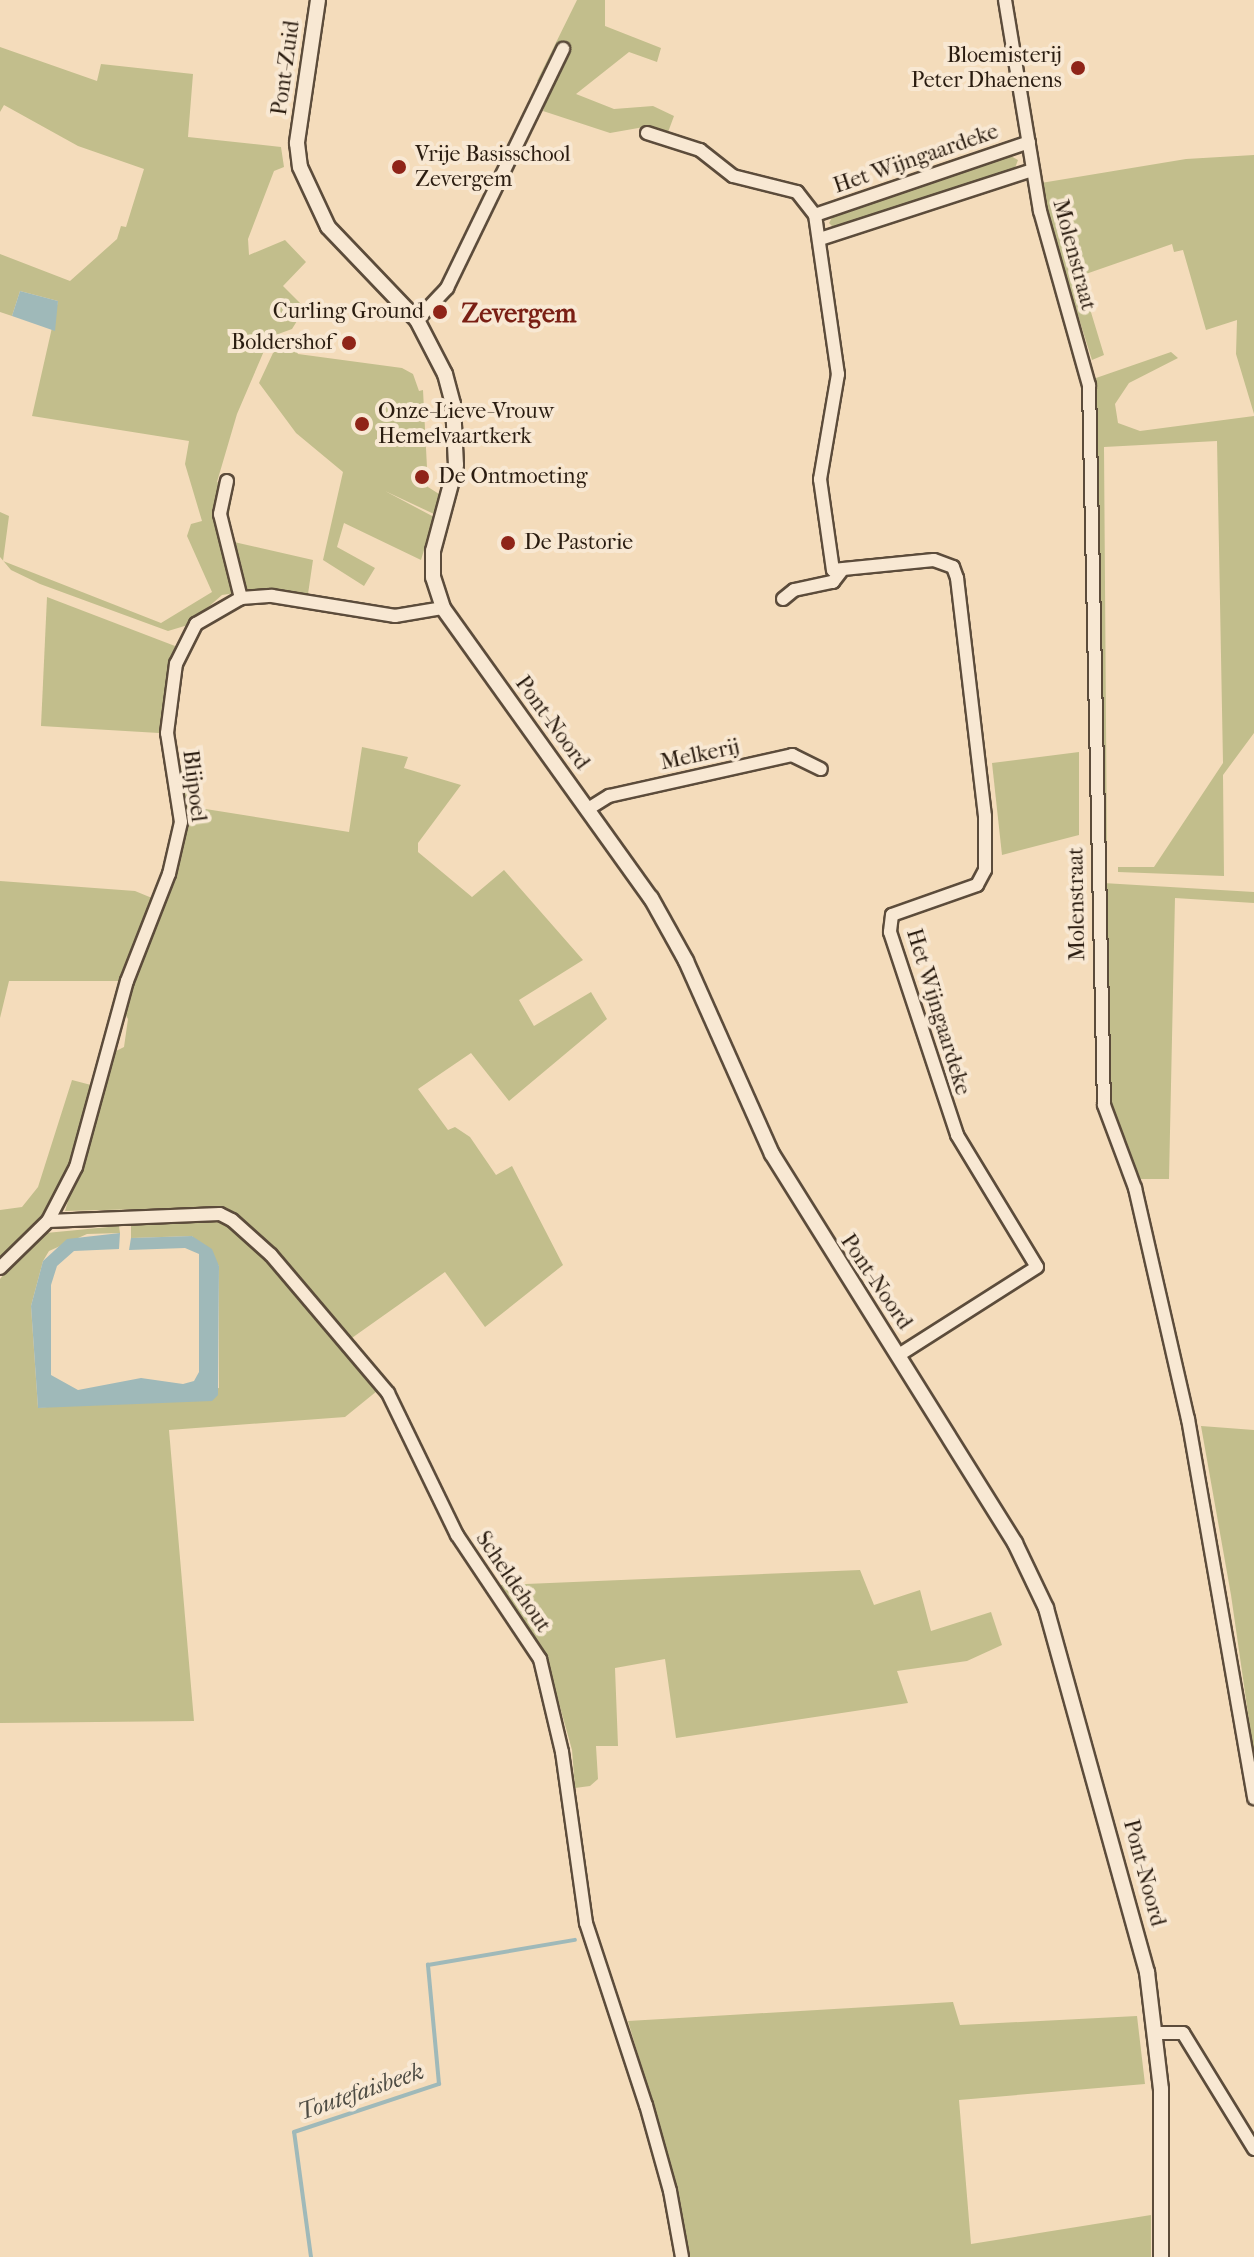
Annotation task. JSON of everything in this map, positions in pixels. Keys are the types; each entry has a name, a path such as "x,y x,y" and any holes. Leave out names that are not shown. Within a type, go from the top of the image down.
{"street":[{"name":"Pont-Zuid","path":"318,0 297,143 305,187 328,227 417,320 445,374 454,416 456,465 433,551 435,587 443,608"},
{"name":"Molenstraat","path":"1005,0 1032,170 1089,385 1104,1105 1110,1133 1135,1188 1188,1419 1254,1798"},
{"path":"417,320 453,276 563,49"},
{"name":"Het Wijngaardeke","path":"647,133 700,150 733,176 797,192 815,215 838,374 820,479 833,570 934,560 953,567 957,578 985,816 985,870 977,885 892,915 890,932 957,1135 1037,1267 899,1355"},
{"name":"Het Wijngaardeke","path":"815,215 1029,142"},
{"name":"Het Wijngaardeke","path":"820,239 1032,170"},
{"path":"227,481 220,514 241,598"},
{"name":"Het Wijngaardeke","path":"783,599 794,590 833,582 842,570"},
{"name":"Blijpoel","path":"0,1268 48,1221 76,1167 127,981 180,838 167,733 176,664 196,624 241,598 272,596 395,616 443,608"},
{"name":"Pont-Noord","path":"443,608 651,898 686,961 772,1154 1015,1543 1046,1608 1139,1936 1156,2033 1161,2257"},
{"name":"Melkerij","path":"588,809 609,796 792,755 821,769"},
{"name":"Scheldehout","path":"48,1221 220,1214 232,1220 271,1255 388,1393 457,1535 540,1659 562,1752 586,1923 646,2105 682,2257"},
{"path":"1156,2033 1183,2033 1254,2149"}],"shaded area":[{"path":"577,0 605,0 605,26 661,48 657,62 629,52 576,94 614,109 653,106 674,116 667,135 644,127 610,133 543,111 551,88 537,81"},
{"path":"0,47 97,81 101,64 193,74 188,137 281,147 284,167 274,171 248,239 249,255 285,240 306,262 283,286 305,308 292,329 270,337 237,414 217,482 233,488 228,520 234,542 313,560 308,594 270,588 222,595 188,625 168,631 40,584 11,570 4,561 161,623 212,592 187,536 191,524 202,521 185,464 189,441 32,416 58,301 20,291 12,316 0,312 0,254 70,281 117,239 121,226 126,227 144,169 78,146 4,105 0,112"},
{"path":"1009,155 1018,160 1015,168 834,228 829,223 834,214"},
{"path":"1254,155 1254,414 1236,354 1237,320 1206,330 1183,250 1174,252 1172,244 1080,276 1104,355 1092,360 1046,214 1041,183 1186,159"},
{"path":"291,341 298,354 402,368 413,374 419,391 423,390 428,487 439,494 434,514 385,491 434,517 421,560 344,523 337,547 375,568 364,586 323,560 343,472 296,433 259,383 273,353"},
{"path":"1171,352 1178,358 1129,383 1115,404 1118,423 1140,431 1254,416 1254,733 1223,775 1224,876 1118,872 1118,867 1154,867 1223,763 1217,441 1104,447 1107,859 1100,855 1096,378"},
{"path":"0,512 9,516 3,561 0,557"},
{"path":"47,597 175,646 159,733 41,726"},
{"path":"362,747 408,757 404,768 461,785 418,843 418,852 472,897 504,870 583,960 519,1000 534,1026 591,992 607,1019 509,1101 471,1053 418,1089 448,1130 455,1127 470,1137 496,1175 512,1166 563,1265 485,1327 445,1272 349,1340 275,1250 220,1207 65,1211 112,1053 124,1047 128,1019 123,1010 184,841 177,769 189,766 193,807 349,832"},
{"path":"1079,752 1079,835 1002,855 992,763"},
{"path":"0,881 135,891 152,898 121,981 9,981 0,1018"},
{"path":"1103,883 1254,892 1254,903 1175,898 1169,1179 1137,1179 1108,1120"},
{"path":"72,1080 91,1085 72,1160 50,1207 0,1258 0,1210 22,1207 38,1187"},
{"path":"220,1219 244,1232 377,1391 345,1417 169,1430 194,1721 0,1723 0,1279 29,1243 46,1233 119,1226 120,1233 87,1234 49,1251 43,1261 31,1306 38,1408 219,1388 219,1266 192,1236 131,1238 131,1224"},
{"path":"1201,1426 1254,1430 1254,1755 1231,1595"},
{"path":"860,1570 874,1605 920,1590 931,1631 991,1612 1002,1645 967,1661 897,1671 908,1703 676,1738 665,1659 615,1668 618,1746 596,1746 598,1779 590,1786 575,1788 572,1750 547,1660 500,1585"},
{"path":"953,2002 960,2025 1137,2016 1145,2084 959,2100 971,2244 1151,2215 1151,2257 690,2257 678,2190 628,2021"}],"water":[{"path":"20,291 58,301 55,331 12,316"},
{"path":"120,1233 119,1249 74,1251 57,1266 51,1285 51,1375 78,1390 141,1378 183,1384 194,1381 199,1372 199,1254 185,1248 129,1250 131,1238 192,1236 212,1249 219,1266 218,1395 212,1401 38,1408 31,1306 43,1261 67,1239"}],"waterway":[{"name":"Toutefaisbeek","path":"311,2257 294,2132 439,2084 428,1965 575,1940"}],"place":[{"name":"Bloemisterij Peter Dhaenens","path":"1078,68"},
{"name":"Vrije Basisschool Zevergem","path":"399,167"},
{"name":"Curling Ground","path":"440,312"},
{"name":"Boldershof","path":"349,343"},
{"name":"Onze-Lieve-Vrouw Hemelvaartkerk","path":"362,424"},
{"name":"De Ontmoeting","path":"422,477"},
{"name":"De Pastorie","path":"508,543"}],"district":[{"name":"Zevergem","path":"519,314"}]}
